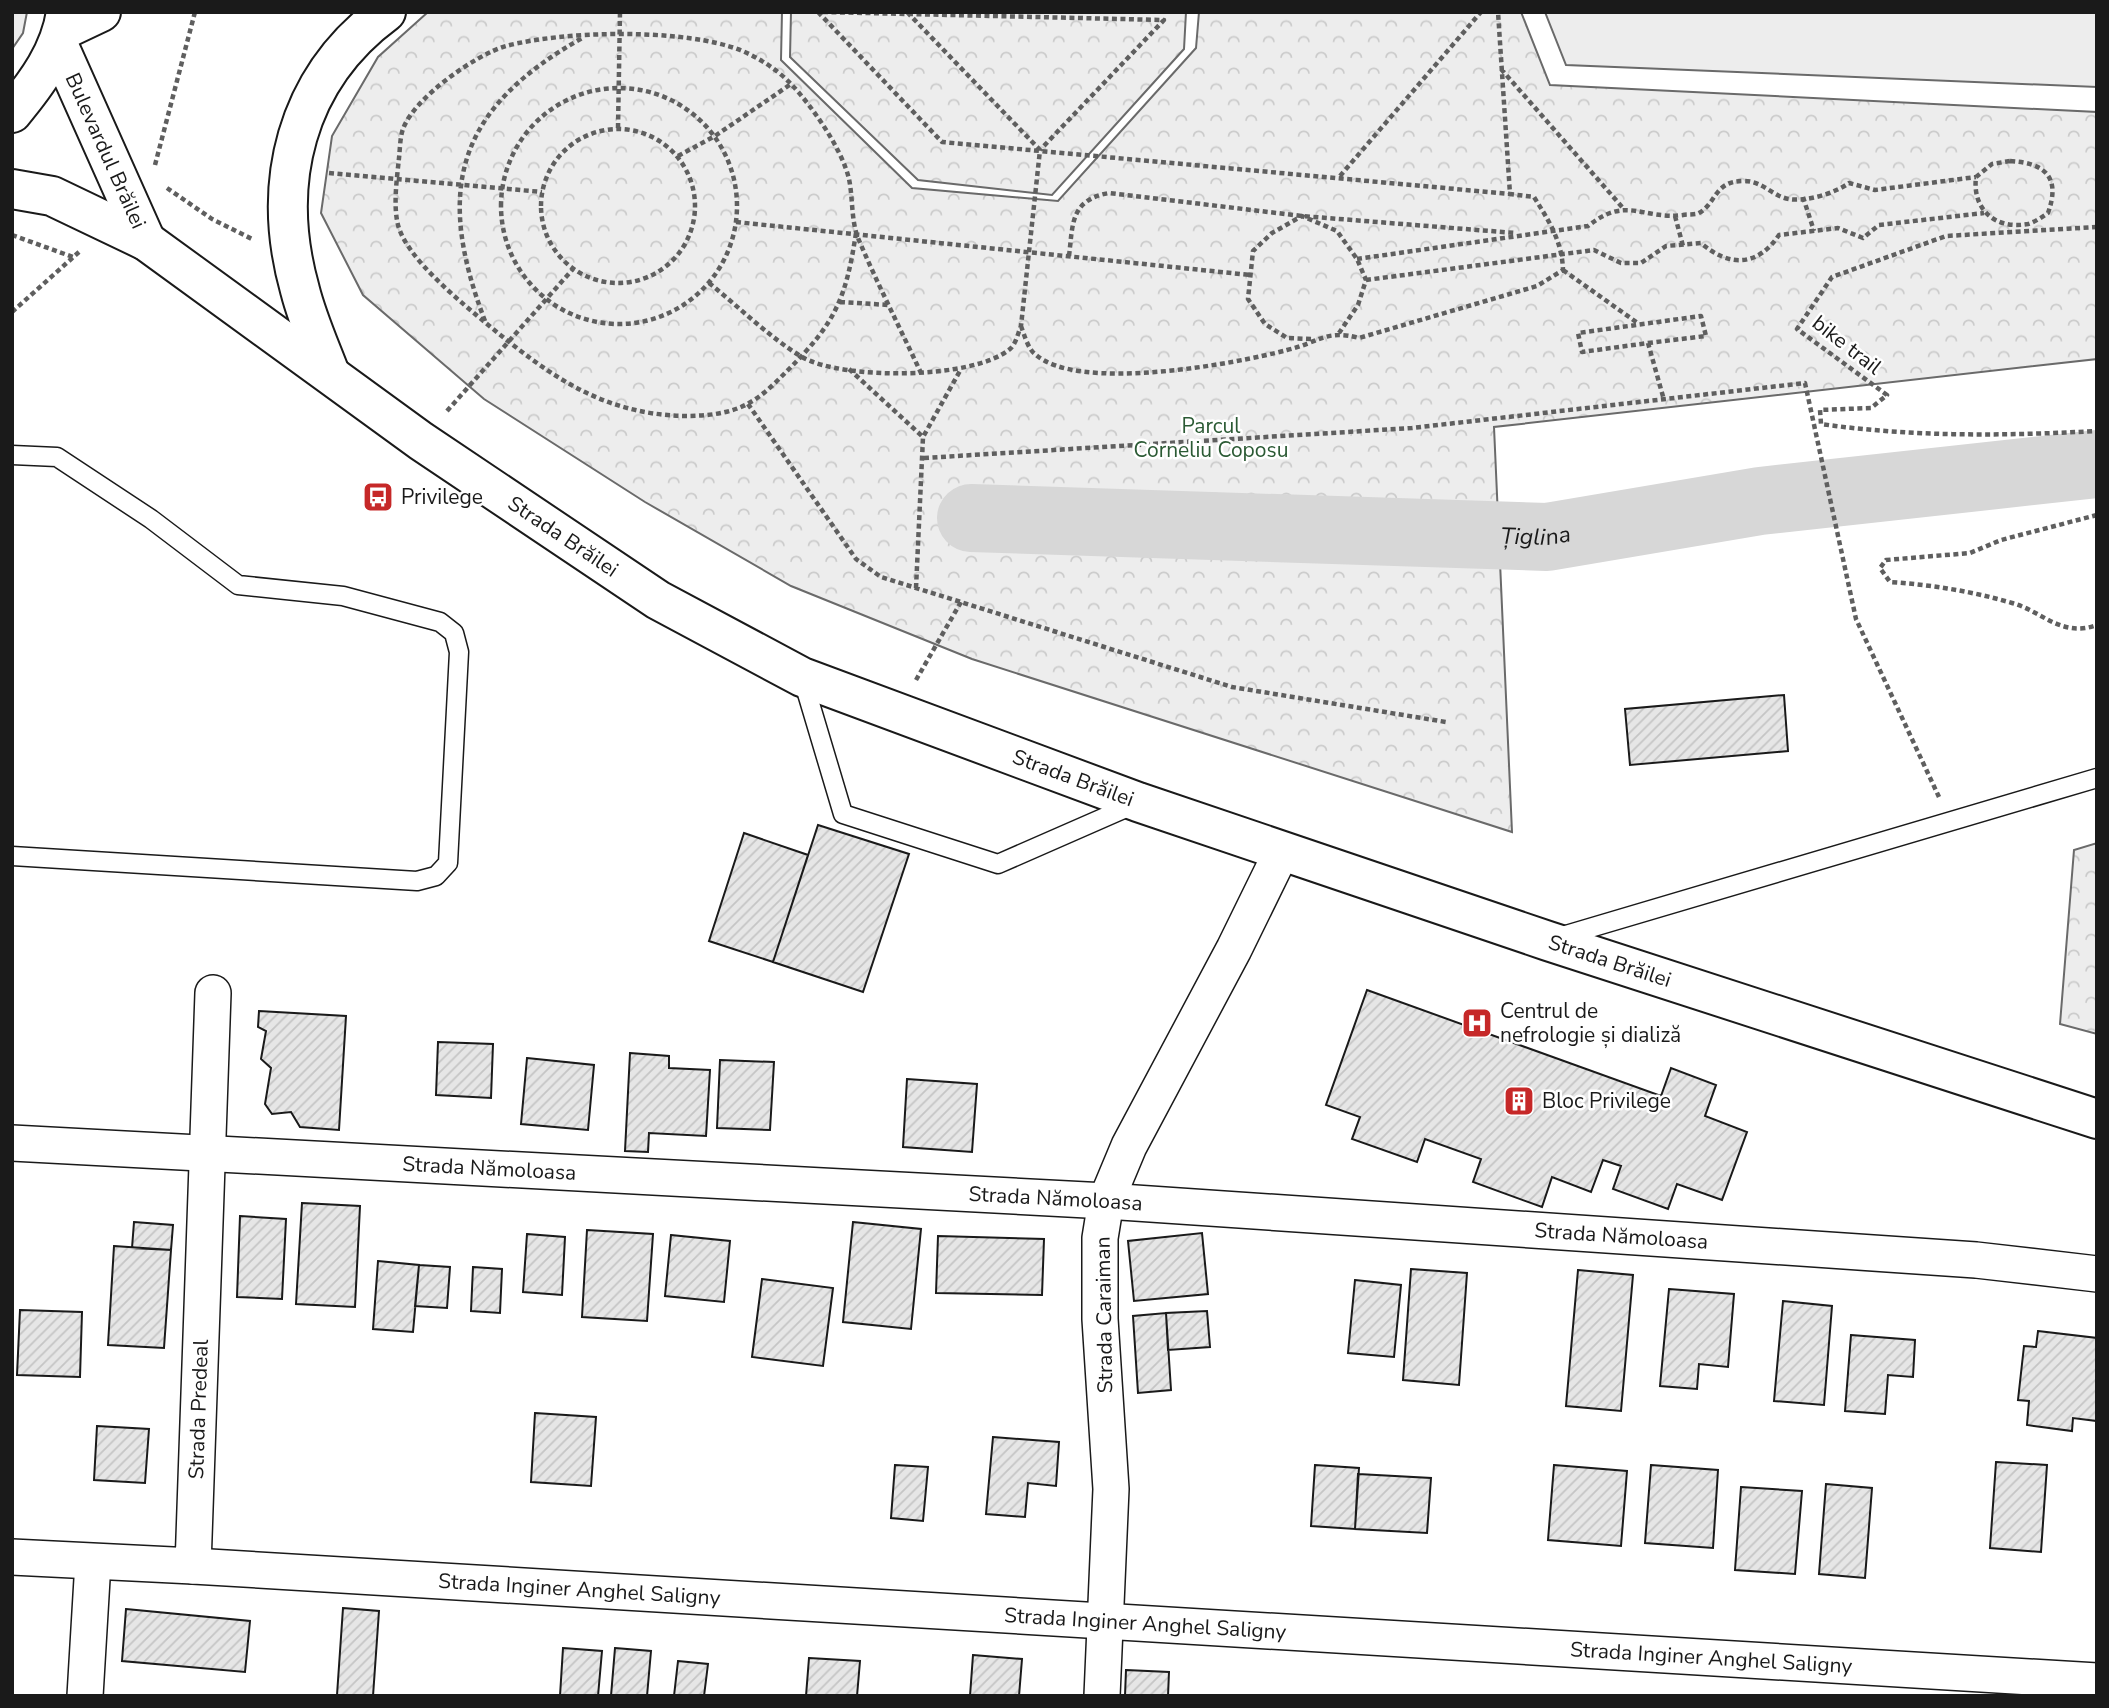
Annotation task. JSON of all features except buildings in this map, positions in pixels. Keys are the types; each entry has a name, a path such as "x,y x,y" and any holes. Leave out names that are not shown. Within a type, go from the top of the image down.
{"main road":[{"path":"12,113 40,80 62,29 102,12"},
{"path":"328,371 300,290 291,249 287,200 289,169 304,113 329,66 362,29 386,12"},
{"name":"Bulevardul Brăilei","path":"62,29 146,241"},
{"name":"Bulevardul Brăilei","path":"12,189 52,197 130,202"},
{"name":"Strada Brăilei","path":"146,241 421,441 657,600 803,677 896,714 1138,802 1548,941 2097,1119"}],"street":[{"name":"Strada Caraiman","path":"1102,1696 1111,1489 1100,1319 1100,1238 1106,1201 1129,1146 1228,961 1283,851"},
{"name":"Strada Predeal","path":"193,1566 213,993"},
{"name":"Strada Nămoloasa","path":"12,1143 1106,1201 1976,1260 2097,1274"},
{"path":"12,1557 193,1566"},
{"path":"85,1696 93,1562"},
{"name":"Strada Inginer Anghel Saligny","path":"193,1566 2097,1681"}],"lane":[{"path":"12,455 57,457 151,519 238,585 344,596 440,622 454,633 458,652 448,863 436,876 417,881 12,856"},
{"path":"803,677 843,814 998,864 1138,802"},
{"path":"1548,941 1950,819 2097,778"}],"path":[{"path":"12,312 130,202 195,12"},
{"path":"618,128 621,12"},
{"path":"818,12 942,142 1534,197 1555,229 1563,254 1563,270"},
{"path":"709,283 802,356 828,368 920,373 961,369 995,359 1013,348 1021,326 1040,150 1164,20 823,12"},
{"path":"1340,177 1481,12"},
{"path":"1498,12 1510,194"},
{"path":"907,13 1040,150"},
{"path":"620,35 688,39 729,46 769,65 791,85 822,125 848,175 856,233 850,277 836,313 802,356 771,387 748,404 709,416 657,415 608,405 570,384 507,341 454,298 424,266 398,227 397,179 403,128 428,95 503,47 585,37 620,35"},
{"path":"485,322 470,283 462,243 459,186 467,152 492,109 526,76 585,37"},
{"path":"1500,68 1623,208"},
{"path":"678,156 715,136 791,85"},
{"path":"619,87 656,93 689,110 715,136 730,163 737,192 736,222 727,255 709,283 682,307 648,322 612,325 577,318 545,300 523,277 508,249 501,219 501,188 511,156 530,128 555,105 586,91 619,87"},
{"path":"618,128 640,131 661,141 678,156 691,178 696,202 693,227 683,249 666,267 644,279 619,284 595,280 573,270 558,254 546,235 541,214 542,192 551,167 568,146 592,132 618,128"},
{"path":"1357,259 1588,226 1602,215 1623,208 1666,218 1699,213 1727,184 1746,181 1771,189 1788,199 1835,194 1849,183 1875,190 1976,177 1992,164 2033,162 2049,177 2055,195 2049,214 2029,224 2003,223 1984,213 1879,225 1863,238 1838,229 1779,235 1769,250 1754,259 1730,259 1715,255 1701,243 1666,246 1641,263 1621,263 1594,250 1366,280"},
{"path":"289,169 542,192"},
{"path":"1976,177 1974,194 1984,213"},
{"path":"1069,256 1074,218 1081,205 1094,196 1109,193 1302,216 1525,234"},
{"path":"1803,197 1814,231"},
{"path":"130,202 234,230 255,241 291,249"},
{"path":"1302,216 1337,231 1357,259 1366,280 1358,305 1339,333"},
{"path":"1302,216 1272,233 1253,251 1248,299 1265,324 1287,338 1315,340"},
{"path":"1675,216 1683,246"},
{"path":"736,222 1031,250 1250,275"},
{"name":"bike trail","path":"2097,227 1946,236 1832,277 1797,329 1887,395 1871,408 1820,410 1821,424 1870,431 2008,435 2097,431"},
{"path":"856,233 920,373"},
{"path":"12,235 73,257"},
{"path":"476,379 507,341 573,270"},
{"path":"1021,326 1034,354 1064,369 1124,375 1289,350 1339,333 1359,338 1537,286 1563,270"},
{"path":"1563,270 1639,324"},
{"path":"840,302 890,306"},
{"path":"1701,316 1706,335 1582,352 1578,333 1639,324 1701,316"},
{"path":"1648,344 1664,400"},
{"path":"849,369 923,437"},
{"path":"916,589 923,437 961,369"},
{"path":"924,458 1412,428 1805,383 1856,619 1950,819"},
{"path":"748,404 856,559 881,577 1232,687 1446,722"},
{"path":"2097,515 2001,540 1970,552 1886,559 1880,568 1889,582 1939,585 2016,604 2049,623 2085,629 2097,625"},
{"path":"896,714 961,602"}],"shaded area":[{"path":"12,12 27,12 23,33 12,49"},
{"path":"1545,12 2097,12 2097,87 1566,65"}],"green space":[{"name":"Parcul Corneliu Coposu","path":"428,12 782,12 781,60 912,188 1058,201 1196,48 1199,12 1521,12 1550,85 2097,112 2097,359 1494,427 1512,832 972,659 791,586 645,502 484,399 363,295 321,213 332,136 378,57"},
{"path":"791,12 1186,12 1184,49 1052,195 918,180 790,57"},
{"path":"2097,843 2097,1034 2060,1024 2074,850"}],"waterway":[{"name":"Țiglina","path":"971,518 1547,537 1760,501 2097,464"}],"place":[{"name":"Privilege","path":"378,497"},
{"name":"Centrul de nefrologie și dializă","path":"1477,1023"},
{"name":"Bloc Privilege","path":"1519,1101"}]}
